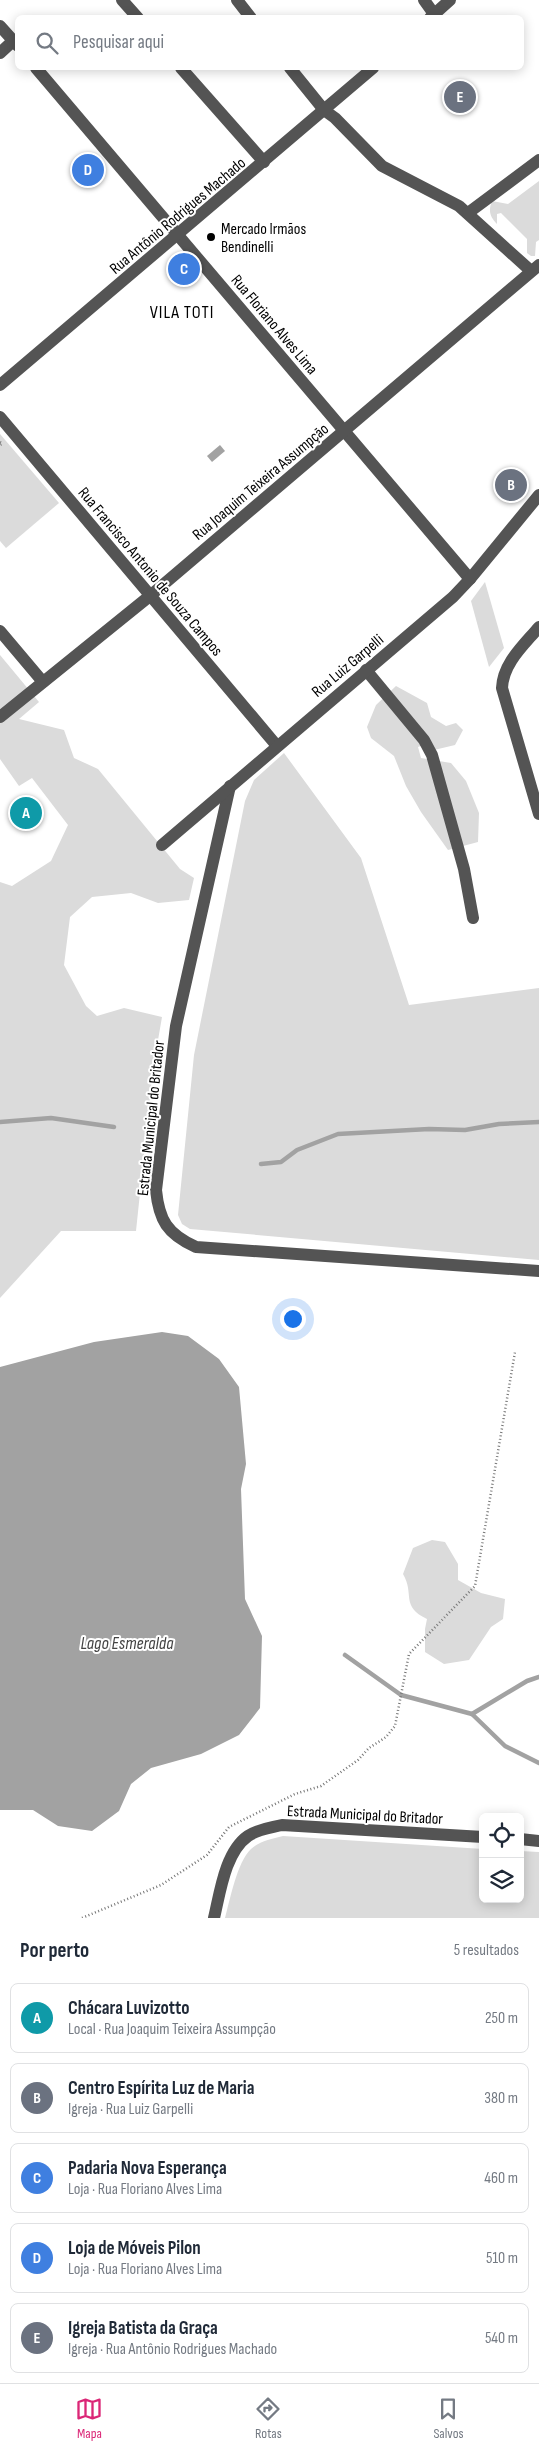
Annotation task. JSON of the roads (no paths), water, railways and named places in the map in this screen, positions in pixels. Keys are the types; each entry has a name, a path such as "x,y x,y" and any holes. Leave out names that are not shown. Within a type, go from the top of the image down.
{"street":[{"path":"122,0 135,15"},
{"path":"237,0 249,15"},
{"path":"424,0 432,15"},
{"path":"433,15 450,0"},
{"path":"0,26 15,44 0,52"},
{"name":"Rua Floriano Alves Lima","path":"38,70 470,579"},
{"path":"183,70 264,162"},
{"path":"292,70 324,110 335,118 382,166 468,213 535,268"},
{"name":"Rua Antônio Rodrigues Machado","path":"0,385 179,235 371,70"},
{"path":"468,213 539,160"},
{"name":"Rua Joaquim Teixeira Assumpção","path":"0,717 151,595 535,268"},
{"name":"Rua Francisco Antonio de Souza Campos","path":"0,417 277,746"},
{"name":"Rua Luiz Garpelli","path":"162,845 453,597 539,495"},
{"path":"539,627 508,665 502,676 502,688 539,814"},
{"path":"0,631 43,682"},
{"path":"366,670 424,740 432,754 464,869 473,918"},
{"name":"Estrada Municipal do Britador","path":"230,786 171,1052 156,1190 158,1210 167,1227 180,1240 196,1247 539,1272"},
{"name":"Estrada Municipal do Britador","path":"214,1918 230,1863 239,1844 262,1829 282,1825 479,1837"},
{"path":"524,1840 539,1841"}],"water":[{"path":"220,445 225,451 212,462 207,456"},
{"name":"Lago Esmeralda","path":"162,1332 188,1336 219,1359 239,1387 246,1464 241,1489 245,1599 262,1636 260,1708 239,1735 201,1754 151,1768 131,1784 119,1811 92,1831 58,1826 33,1810 0,1810 0,1367 94,1342"}],"waterway":[{"path":"0,1122 51,1118 114,1127"},
{"path":"261,1164 281,1162 297,1150 338,1134 429,1129 465,1130 499,1124 539,1122"},
{"path":"345,1655 401,1695 472,1714 505,1746 539,1763"},
{"path":"472,1714 527,1681 539,1677"}],"place":[{"name":"Igreja Batista da Graça","path":"460,97"},
{"name":"Loja de Móveis Pilon","path":"88,170"},
{"name":"Mercado Irmãos Bendinelli","path":"211,237"},
{"name":"Padaria Nova Esperança","path":"184,269"},
{"name":"Centro Espírita Luz de Maria","path":"511,485"},
{"name":"Chácara Luvizotto","path":"26,813"}],"district":[{"name":"VILA TOTI","path":"182,312"}]}
